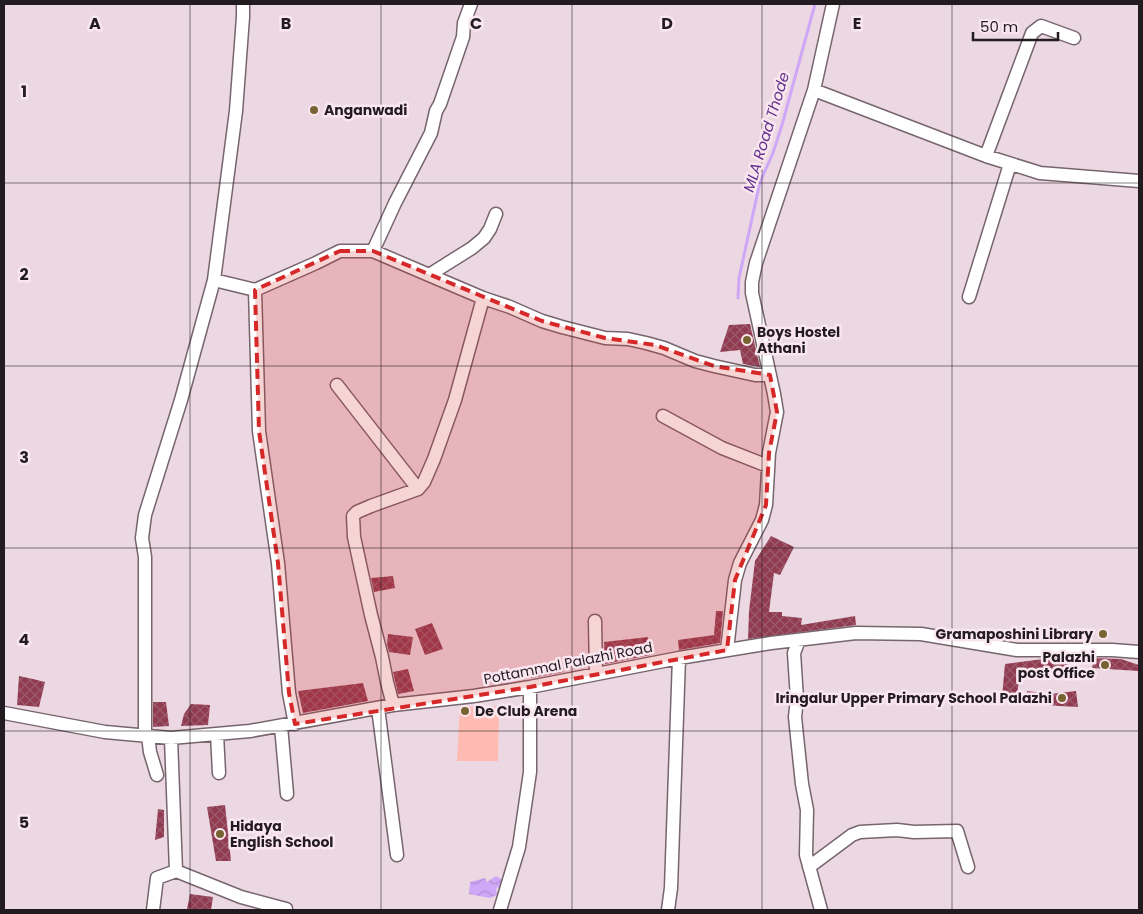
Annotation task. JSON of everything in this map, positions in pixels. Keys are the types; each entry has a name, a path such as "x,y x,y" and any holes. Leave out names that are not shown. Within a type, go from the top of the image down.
{"street":[{"path":"157,775 146,736 145,557 142,538 145,515 181,400 214,280 236,111 243,4"},
{"path":"373,251 431,133 436,111 463,37 464,24 471,4"},
{"path":"727,650 735,580 740,564 762,520 766,505 768,453 777,412 752,293 752,282 756,263 814,90 833,4"},
{"path":"986,156 1032,34 1042,26 1074,38"},
{"path":"814,90 986,156 1040,173 1139,181"},
{"path":"969,297 1010,164"},
{"path":"429,275 472,248 484,238 496,214"},
{"path":"214,280 255,290 340,252 373,251 542,321 605,338 636,340 714,366 756,375 770,375"},
{"path":"255,290 259,431 278,563 289,693 295,724"},
{"path":"393,705 354,537 353,516 357,512 371,506 418,489 424,482 455,400 484,298"},
{"path":"337,385 418,489"},
{"path":"663,416 722,448 768,466"},
{"path":"595,621 596,674"},
{"name":"Pottammal Palazhi Road","path":"4,714 104,732 171,738 250,731 393,705 474,696 530,687 727,650 771,643 856,634 921,634 1017,650 1112,650 1139,652"},
{"path":"799,640 794,653 797,699 795,717 802,784 807,810 806,855 821,910"},
{"path":"668,910 671,888 679,658"},
{"path":"500,910 519,847 530,772 530,687"},
{"path":"378,708 397,855"},
{"path":"281,726 287,794"},
{"path":"217,734 219,774"},
{"path":"171,738 176,871"},
{"path":"809,867 852,835 860,832 897,830 914,832 958,831 968,867"},
{"path":"153,910 158,878 176,871 241,897 286,910"}],"highlighted area":[{"path":"340,251 373,251 542,321 605,338 655,345 714,366 770,375 777,412 769,453 766,505 735,580 727,650 530,687 295,724 289,693 278,563 259,431 255,290"}],"shaded area":[{"path":"499,706 498,761 457,761 460,707"}],"water":[{"path":"496,876 503,880 499,888 497,887 496,891 499,894 490,898 469,894 470,882 485,878 487,882"}],"building":[{"path":"750,324 760,367 743,364 740,350 720,352 729,325"},
{"path":"771,536 794,547 780,575 774,573 769,612 782,612 782,616 802,618 801,625 855,616 856,625 748,639 749,611 755,561"},
{"path":"393,576 395,588 374,592 371,578"},
{"path":"716,611 723,611 720,643 679,650 678,640 714,635"},
{"path":"432,623 443,649 425,655 415,629"},
{"path":"388,634 413,637 410,655 389,652 387,644"},
{"path":"648,637 650,655 605,664 604,642"},
{"path":"1051,658 1068,658 1068,671 1020,672 1017,696 1002,697 1005,664"},
{"path":"1094,658 1121,659 1139,665 1139,671 1092,668"},
{"path":"562,667 563,672 531,678 530,671"},
{"path":"408,669 414,691 398,694 393,672"},
{"path":"19,676 45,682 39,707 17,705"},
{"path":"363,683 368,701 303,713 298,691"},
{"path":"1027,691 1050,694 1076,691 1078,707 1027,703"},
{"path":"153,702 166,702 169,726 153,727"},
{"path":"191,704 210,705 208,725 181,726 184,714"},
{"name":"Hidaya English School","path":"225,805 231,861 216,861 207,807"},
{"path":"158,809 164,810 164,837 155,840"},
{"path":"190,894 213,897 211,910 187,909"}],"waterway":[{"name":"MLA Road Thode","path":"738,298 739,278 760,182 773,153 782,125 815,4"}],"place":[{"name":"Anganwadi","path":"314,110"},
{"name":"Boys Hostel Athani","path":"747,340"},
{"name":"Gramaposhini Library","path":"1103,634"},
{"name":"Palazhi post Office","path":"1105,665"},
{"name":"Iringalur Upper Primary School Palazhi","path":"1062,698"},
{"name":"De Club Arena","path":"465,711"},
{"name":"Hidaya English School","path":"220,834"}]}
